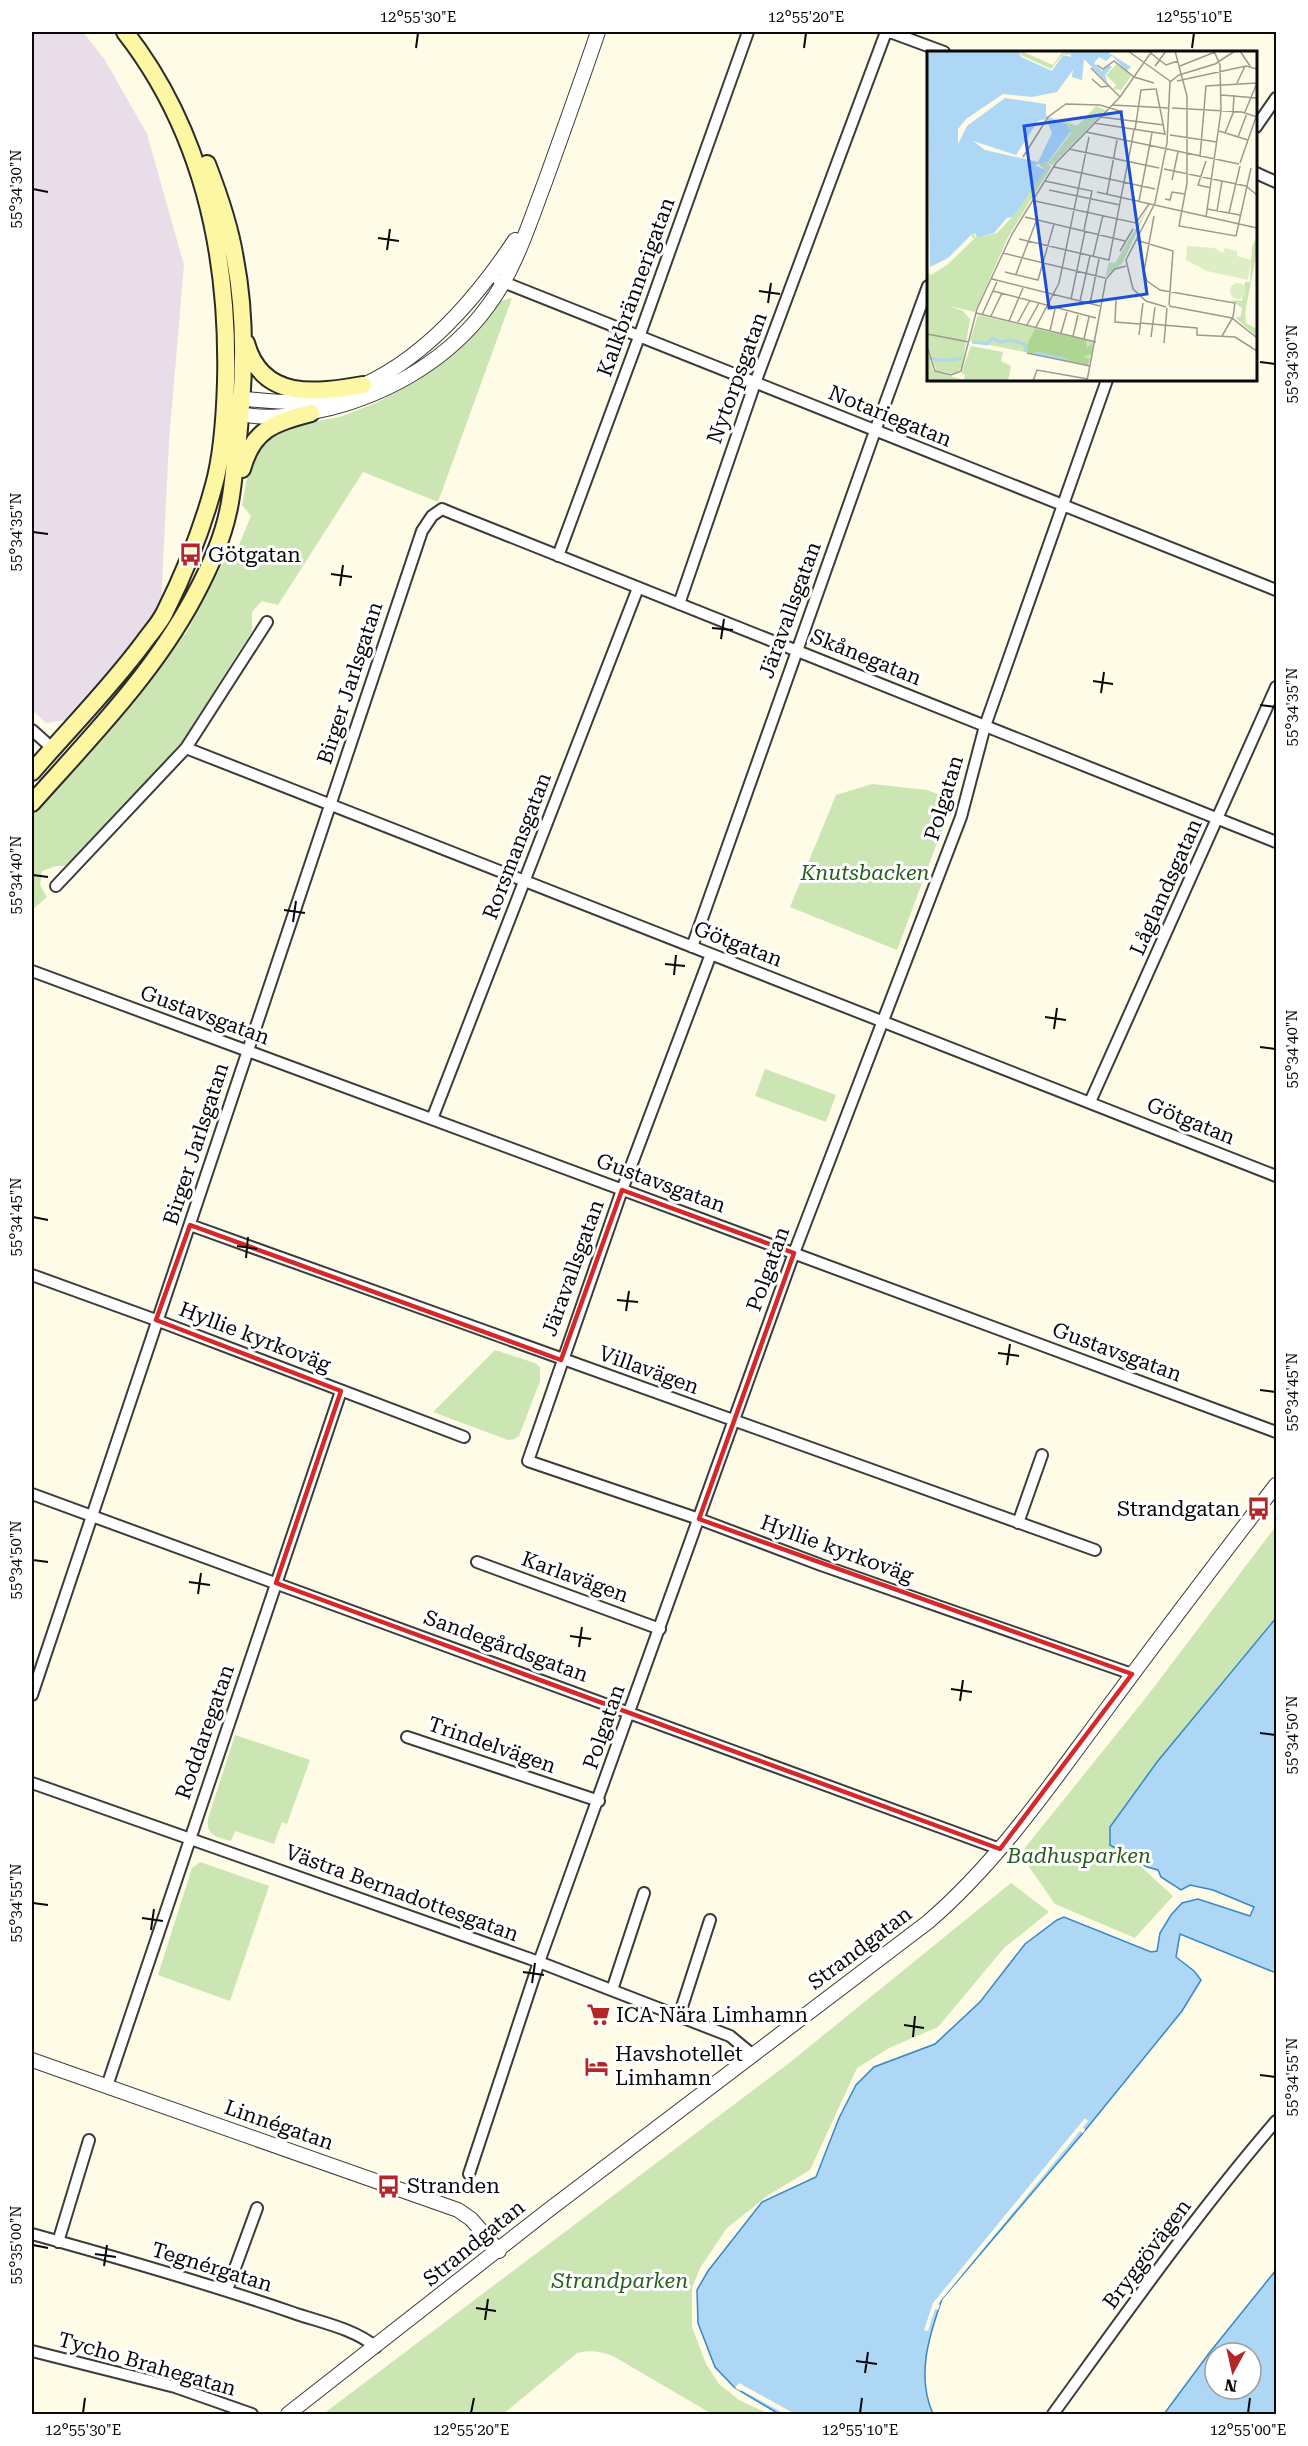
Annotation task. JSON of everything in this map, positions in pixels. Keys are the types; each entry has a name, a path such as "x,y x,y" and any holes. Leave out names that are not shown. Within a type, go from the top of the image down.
{"main road":[{"path":"125,32 166,90 201,147 221,203 235,259 242,326 241,407 228,513"},
{"path":"32,772 125,668 164,614 190,555 214,484 225,406 226,351 224,301 215,227 201,178 166,90"},
{"path":"242,326 254,363 277,384 312,392 363,385"},
{"path":"32,803 113,711 167,642 195,596 213,556 249,447 260,433 281,421 311,413"}],"street":[{"path":"225,406 311,413 368,397 430,363 469,328 488,306 496,279 534,212 598,32"},
{"name":"Kalkbrännerigatan","path":"558,556 748,32"},
{"path":"888,32 941,51"},
{"name":"Nytorpsgatan","path":"679,604 755,384 888,32"},
{"path":"1257,126 1276,98"},
{"path":"1257,173 1276,182"},
{"path":"241,407 325,398 363,385 404,361 440,333 496,279"},
{"name":"Notariegatan","path":"496,279 1276,590"},
{"name":"Järavallsgatan","path":"692,947 927,289"},
{"name":"Polgatan","path":"469,2174 539,1962 599,1801 794,1253 961,817 985,726 1107,381"},
{"name":"Skånegatan","path":"442,509 1276,842"},
{"name":"Birger Jarlsgatan","path":"32,1695 422,531 432,516 442,509"},
{"name":"Rorsmansgatan","path":"432,1119 638,588"},
{"path":"56,886 186,748 267,622"},
{"name":"Låglandsgatan","path":"1090,1102 1276,687"},
{"path":"32,730 52,748"},
{"name":"Götgatan","path":"186,748 1276,1176"},
{"name":"Järavallsgatan","path":"528,1461 561,1360 622,1190 711,954"},
{"name":"Gustavsgatan","path":"32,971 1276,1432"},
{"name":"Villavägen","path":"190,1225 1095,1550"},
{"name":"Hyllie kyrkoväg","path":"32,1275 464,1437"},
{"name":"Roddaregatan","path":"107,2086 341,1391"},
{"path":"1018,1523 1042,1455"},
{"name":"Hyllie kyrkoväg","path":"528,1461 699,1519 820,1565 1132,1674"},
{"name":"Strandgatan","path":"288,2415 546,2212 953,1901 1000,1849 1276,1485"},
{"name":"Sandegårdsgatan","path":"32,1494 1000,1849"},
{"name":"Karlavägen","path":"477,1562 660,1629"},
{"name":"Trindelvägen","path":"407,1737 599,1801"},
{"name":"Västra Bernadottesgatan","path":"32,1783 539,1962 730,2036 753,2055"},
{"path":"612,1990 644,1893"},
{"path":"679,2016 710,1920"},
{"name":"Linnégatan","path":"32,2060 458,2210 471,2218 499,2251"},
{"name":"Bryggövägen","path":"1053,2415 1237,2166 1276,2121"},
{"path":"58,2242 89,2140"},
{"path":"227,2290 257,2208"},
{"name":"Tegnérgatan","path":"32,2234 227,2290 367,2339 376,2347"},
{"name":"Tycho Brahegatan","path":"32,2351 175,2388 252,2415"}],"highlighted area":[{"path":"622,1190 794,1253 699,1519 1132,1674 1000,1849 276,1583 341,1391 156,1320 190,1225 561,1360"}],"shaded area":[{"path":"32,32 83,32 105,60 147,134 184,265 169,441 161,605 71,719 46,723 32,710"}],"green space":[{"path":"512,298 438,502 363,472 278,605 262,601 252,612 252,631 175,753 67,866 56,866 42,871 40,885 47,897 32,910 32,814 142,692 188,630 229,551 239,545 251,516 242,505 250,460 264,439 284,427 340,417 376,403 418,380 470,338 500,301"},
{"name":"Knutsbacken","path":"872,784 927,790 953,800 897,950 790,907 836,795"},
{"path":"765,1069 836,1095 826,1122 755,1096"},
{"path":"495,1350 535,1363 540,1367 540,1381 519,1436 514,1439 508,1440 433,1412"},
{"name":"Badhusparken","path":"1276,1526 1276,1641 1126,1853 1173,1896 1135,1938 1055,1904 1020,1854 1148,1695"},
{"path":"235,1735 310,1760 287,1824 282,1822 274,1844 235,1831 231,1841 214,1835 209,1829 208,1819"},
{"path":"200,1862 269,1886 230,2001 158,1975 192,1868"},
{"name":"Strandparken","path":"1011,1883 1049,1912 1004,1948 938,2027 889,2048 857,2068 810,2170 767,2196 727,2228 700,2268 692,2288 692,2327 706,2364 719,2384 739,2400 769,2414 712,2414 613,2356 591,2351 577,2353 503,2414 323,2414 788,2064"}],"water":[{"path":"1276,1618 1276,1973 1180,1934 1176,1957 1194,1971 1201,1980 1182,2011 1083,2133 942,2299 926,2356 925,2385 933,2414 779,2414 735,2388 715,2367 698,2323 697,2290 708,2271 762,2202 816,2177 839,2118 856,2085 874,2067 935,2044 980,2002 1025,1944 1064,1917 1151,1952 1157,1951 1160,1933 1182,1903 1198,1899 1250,1916 1254,1907 1213,1890 1190,1885 1181,1890 1161,1877 1158,1870 1147,1867 1110,1845 1110,1827 1157,1762"},
{"path":"1276,2270 1276,2414 1164,2414 1203,2361 1203,2401 1263,2401 1263,2341 1219,2341"}],"pier":[{"path":"1085,2118 1088,2121 1083,2127 1085,2130 1083,2133 1080,2131 938,2304 940,2305 938,2310 935,2309 928,2331 924,2330 933,2303"},
{"path":"739,2383 796,2414 785,2414 740,2391 735,2388"}],"place":[{"name":"Götgatan","path":"190,555"},
{"name":"Strandgatan","path":"1258,1509"},
{"name":"ICA Nära Limhamn","path":"598,2015"},
{"name":"Havshotellet Limhamn","path":"597,2066"},
{"name":"Stranden","path":"389,2186"}]}
